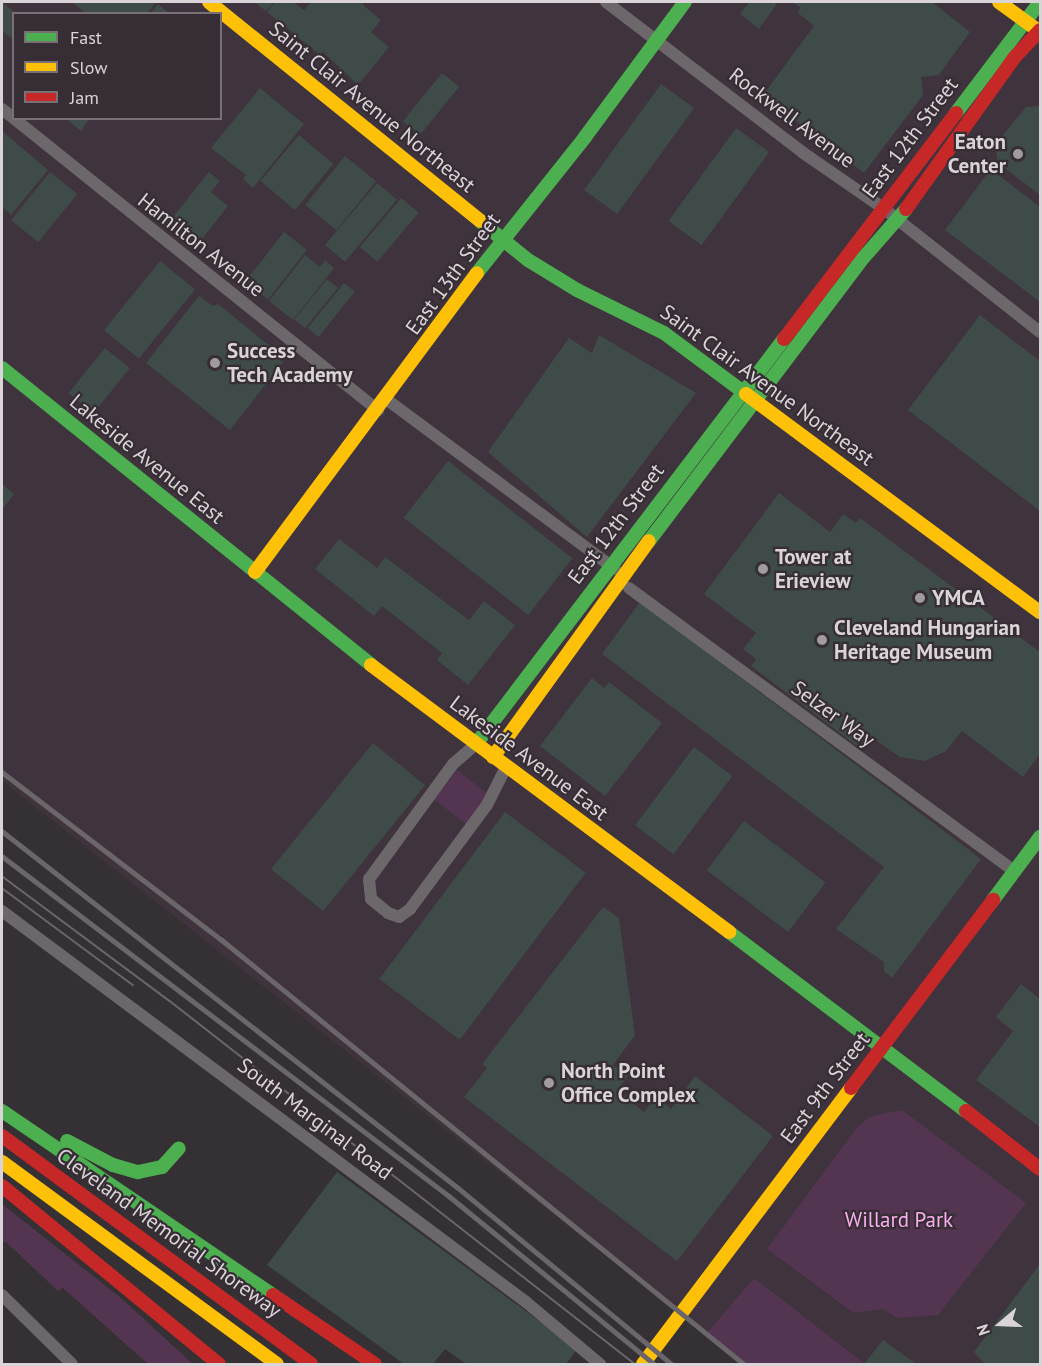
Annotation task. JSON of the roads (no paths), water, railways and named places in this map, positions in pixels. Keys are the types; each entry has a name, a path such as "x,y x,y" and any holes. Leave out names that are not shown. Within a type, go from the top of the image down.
{"main road":[{"name":"Saint Clair Avenue Northeast","path":"209,2 221,12"},
{"name":"East 13th Street","path":"255,572 382,404 501,240 585,137 685,2"},
{"path":"999,2 1040,31"},
{"name":"East 12th Street","path":"476,744 743,391 768,364 1024,20 1041,2"},
{"name":"Saint Clair Avenue Northeast","path":"222,13 501,240 551,276 664,333 1041,612"},
{"name":"East 12th Street","path":"493,757 626,582 864,257 898,220 1014,58 1040,31"},
{"name":"Lakeside Avenue East","path":"2,368 255,572 476,744 883,1046 1041,1169"},
{"name":"East 9th Street","path":"643,1365 1041,837"},
{"path":"2,1110 131,1171 162,1167 179,1148"},
{"path":"2,1110 375,1365"},
{"name":"Cleveland Memorial Shoreway","path":"2,1136 311,1365"},
{"name":"Cleveland Memorial Shoreway","path":"2,1162 277,1365"},
{"path":"2,1186 110,1271 219,1365"}],"street":[{"name":"Rockwell Avenue","path":"606,2 657,38 735,101 883,208 1041,332"},
{"name":"Hamilton Avenue","path":"16,120 382,404 610,566 626,582"},
{"name":"Selzer Way","path":"626,582 1015,872"},
{"name":"East 12th Street","path":"476,744 453,764 369,879 370,899 388,914 399,917 412,907 487,805 506,767"},
{"name":"South Marginal Road","path":"2,911 558,1326 600,1365"},
{"path":"2,1295 72,1365"}],"tram line":[{"path":"2,876 170,1001 635,1364"},
{"path":"2,888 133,985"}],"railway":[{"path":"2,772 222,940 744,1364"},
{"path":"2,831 457,1187 672,1364"},
{"path":"2,856 449,1196 654,1364"}],"place":[{"name":"Eaton Center","path":"1018,154"},
{"name":"Success Tech Academy","path":"215,363"},
{"name":"Tower at Erieview","path":"763,569"},
{"name":"YMCA","path":"920,598"},
{"name":"Cleveland Hungarian Heritage Museum","path":"822,640"},
{"name":"North Point Office Complex","path":"549,1083"}],"park label":[{"name":"Willard Park","path":"899,1220"}]}
